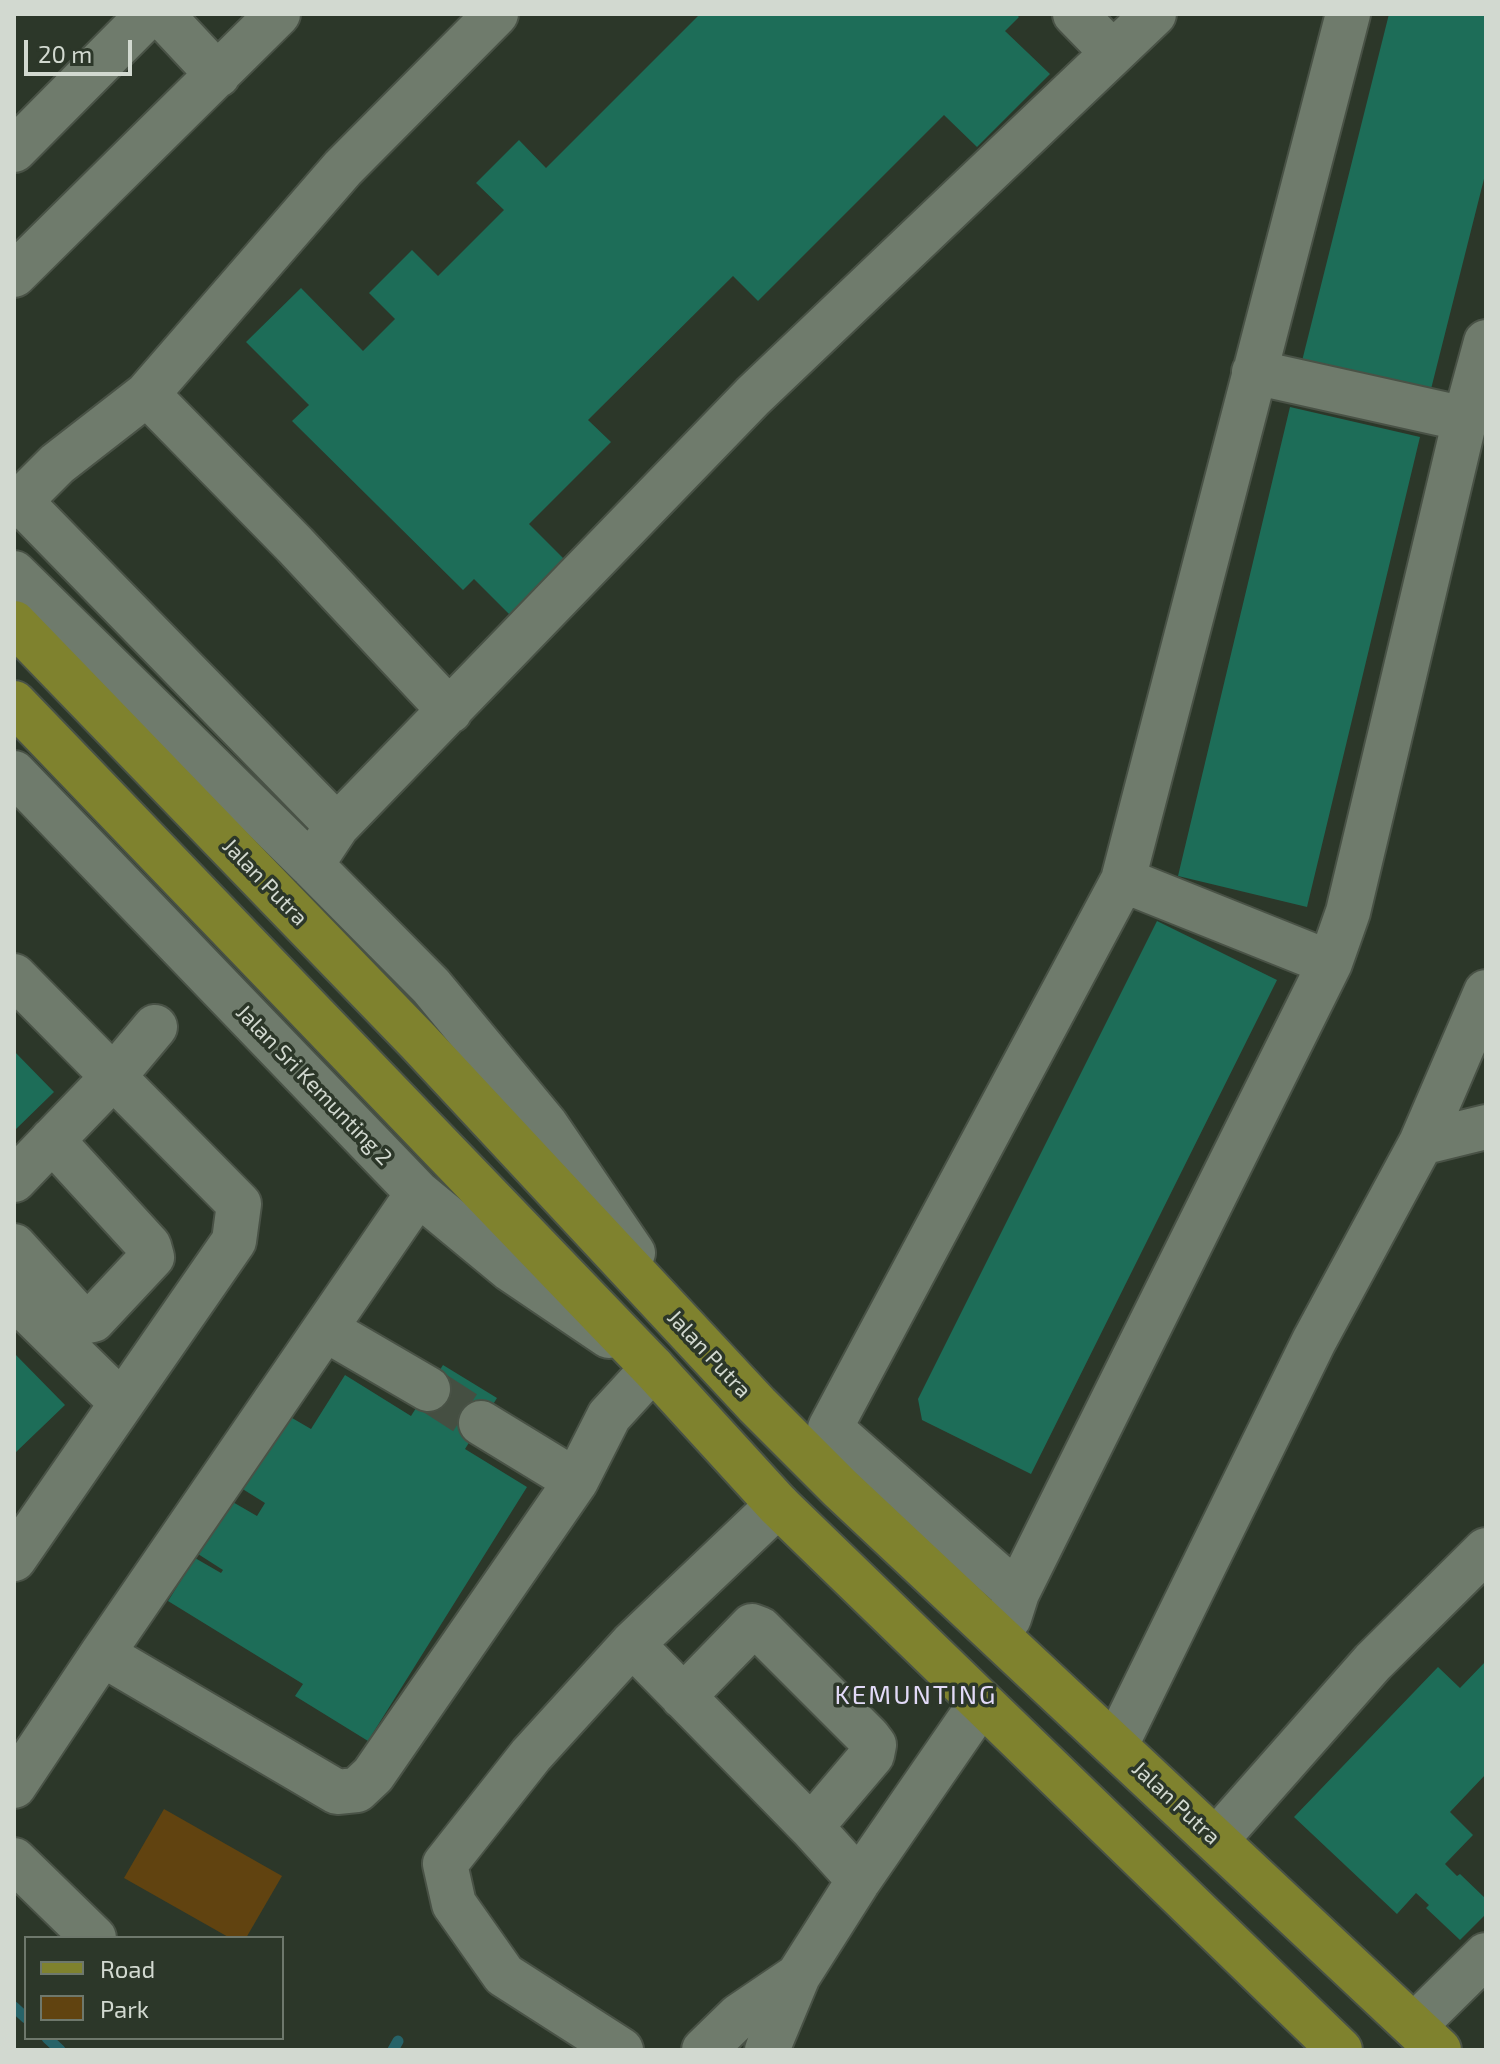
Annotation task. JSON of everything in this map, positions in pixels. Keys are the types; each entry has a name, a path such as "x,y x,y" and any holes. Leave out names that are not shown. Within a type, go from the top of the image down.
{"main road":[{"name":"Jalan Putra","path":"14,623 418,1041 757,1405 820,1443 840,1488 1426,2038"},
{"path":"14,703 649,1364 778,1505 1340,2050"}],"street":[{"path":"14,150 149,14"},
{"path":"161,14 218,75"},
{"path":"14,275 278,14"},
{"path":"337,826 17,504 57,464 147,394 343,168 496,14"},
{"path":"1075,14 1112,52"},
{"path":"311,865 337,826 753,396 1154,14"},
{"path":"1017,1593 820,1443 1123,880 1348,14"},
{"path":"1003,1640 1017,1593 1330,963 1348,912 1486,342"},
{"path":"1254,372 1465,419"},
{"path":"147,394 295,545 450,711"},
{"path":"14,573 431,986 546,1125 681,1322"},
{"name":"Jalan Sri Kemunting 2","path":"14,773 418,1193 510,1269 649,1364"},
{"path":"1123,880 1330,963"},
{"path":"14,976 239,1204 234,1241 14,1559"},
{"path":"1116,1745 1314,1341 1421,1143 1486,992"},
{"path":"14,1180 114,1076 155,1027"},
{"path":"1421,1143 1486,1127"},
{"path":"14,1246 83,1322 93,1320 152,1257 149,1246 52,1140"},
{"path":"14,1786 418,1193"},
{"path":"14,1297 122,1403"},
{"path":"325,1329 428,1389"},
{"path":"102,1654 337,1792 357,1790 373,1775 576,1481 609,1416 649,1364"},
{"path":"481,1423 576,1481"},
{"path":"621,2050 504,1975 454,1904 445,1864 531,1755 632,1644 778,1505"},
{"path":"1216,1840 1373,1662 1486,1550"},
{"path":"683,1697 752,1626 760,1629 857,1726 874,1745 872,1755 811,1827"},
{"path":"632,1644 859,1880"},
{"path":"767,2050 798,1976 859,1880 981,1703"},
{"path":"14,1860 92,1936"},
{"path":"1426,2038 1486,1955"},
{"path":"704,2050 739,2016 798,1976"}],"green space":[{"path":"164,1809 282,1876 247,1936 226,1936 124,1878"}],"building":[{"path":"700,14 1016,14 1019,17 1005,31 1050,74 977,147 944,115 758,301 733,276 588,420 611,442 529,524 567,562 512,617 474,579 463,590 292,421 309,405 246,342 301,288 363,351 395,319 369,293 412,250 438,276 504,210 476,183 519,140 546,168"},
{"path":"1389,14 1486,14 1486,171 1430,393 1302,361"},
{"path":"1290,407 1420,437 1307,907 1178,876"},
{"path":"1157,921 1277,980 1031,1474 922,1420 918,1399"},
{"path":"14,1051 54,1092 14,1131"},
{"path":"14,1353 65,1405 14,1454"},
{"path":"443,1365 497,1398 465,1449 527,1487 368,1741 295,1696 303,1684 168,1601 195,1558 221,1573 223,1570 198,1554 231,1501 257,1516 265,1503 241,1488 287,1415 311,1429 345,1375 411,1416"},
{"path":"1486,1661 1486,1774 1450,1812 1473,1835 1445,1864 1486,1899 1486,1914 1460,1940 1426,1908 1429,1905 1416,1893 1397,1914 1294,1817 1438,1667 1460,1688"}],"waterway":[{"path":"14,2007 24,2016"},
{"path":"49,2040 60,2050"},
{"path":"393,2050 398,2041"}],"tunnel":[{"path":"428,1389 481,1423"}],"district":[{"name":"KEMUNTING","path":"916,1695"}]}
